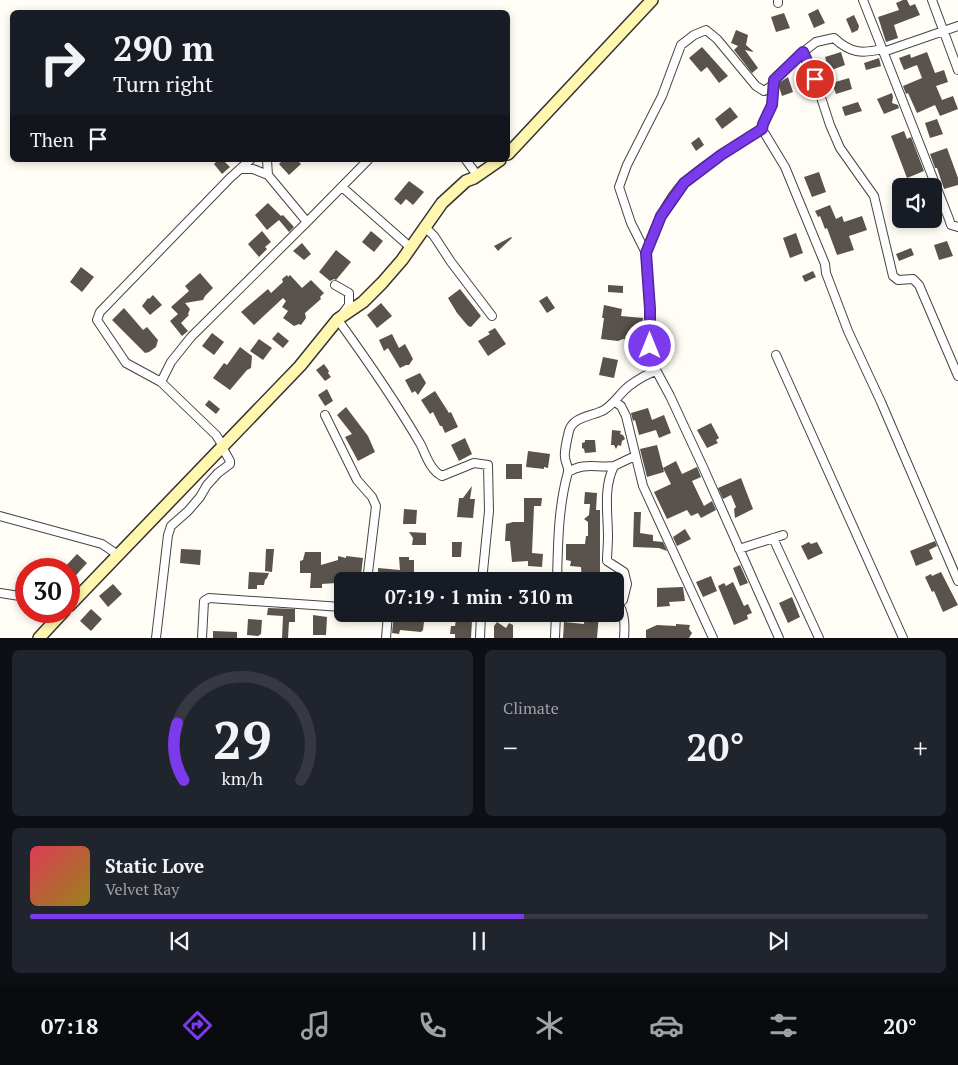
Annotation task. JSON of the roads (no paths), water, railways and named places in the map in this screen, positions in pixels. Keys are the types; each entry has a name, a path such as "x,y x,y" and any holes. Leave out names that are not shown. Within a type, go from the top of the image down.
{"main road":[{"path":"510,152 652,0"},
{"path":"80,595 300,366 338,320 363,302 382,283 402,260 424,226 442,203 466,181 497,162"},
{"path":"39,638 53,623"}],"street":[{"path":"863,0 949,220 951,224 958,227"},
{"path":"932,0 958,70"},
{"path":"646,253 661,216 684,183 721,155 762,129 772,105 774,80 816,42 834,38 847,48 860,53 882,51 958,26"},
{"path":"773,85 764,91 756,86 717,39 706,30 694,35 681,45 662,96 646,131 627,165 619,188 631,223 646,253 650,309 650,359 671,399 779,638"},
{"path":"803,52 840,148 874,196 893,276 898,280 913,279 919,285 958,376"},
{"path":"762,129 785,167 825,264 828,279 848,330 958,580"},
{"path":"156,638 168,535 171,526 188,511 218,473 230,464 230,460 216,435 161,382 126,363 97,320 100,312 248,162"},
{"path":"267,162 268,175"},
{"path":"161,382 171,362 191,337 366,162"},
{"path":"467,162 477,175"},
{"path":"240,169 254,169 268,175 307,222"},
{"path":"342,186 410,248"},
{"path":"424,226 434,236 492,316"},
{"path":"335,284 350,293 348,305 338,320 420,443 436,473 442,476 474,463 488,465 489,511 483,572"},
{"path":"776,355 903,638"},
{"path":"557,572 562,493 568,472 564,457 569,430 572,425 583,418 603,411 615,402 628,387 656,371"},
{"path":"615,402 621,406 626,416 642,486 713,638"},
{"path":"325,415 357,480 372,497 376,506 368,572"},
{"path":"568,472 577,466 592,465 602,468 614,466 635,456"},
{"path":"614,466 609,476 607,503 607,561 624,572 627,584 623,600 618,603 622,609 624,620 624,638"},
{"path":"0,516 102,544 118,555"},
{"path":"739,549 783,535"},
{"path":"773,538 819,638"},
{"path":"0,593 15,596"},
{"path":"202,638 204,601 209,598 334,606"},
{"path":"386,638 387,622"},
{"path":"480,638 481,622"},
{"path":"555,638 556,622"}]}
